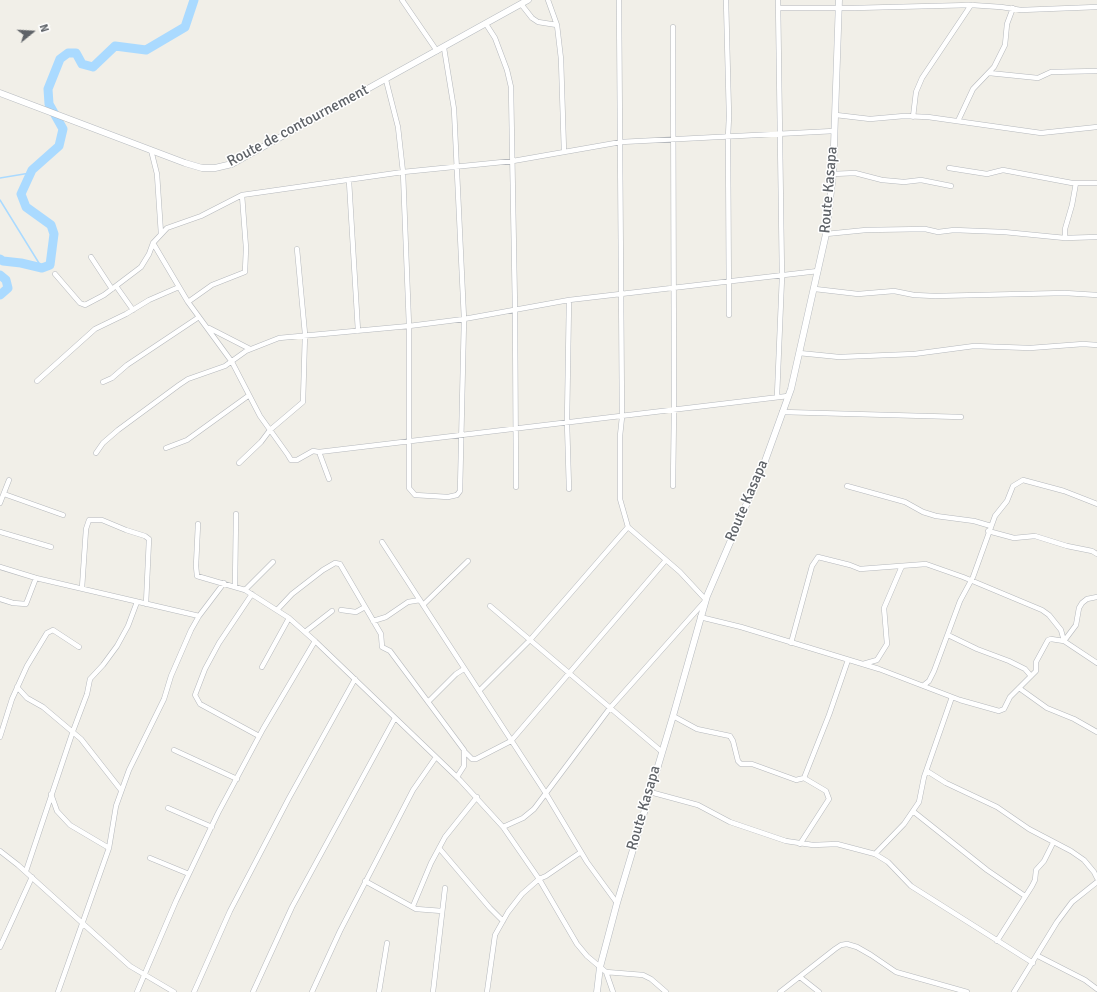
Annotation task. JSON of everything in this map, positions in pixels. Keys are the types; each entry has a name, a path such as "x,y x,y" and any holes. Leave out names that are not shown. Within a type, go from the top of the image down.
{"main road":[{"name":"Route de contournement","path":"0,93 202,168 216,168 232,164 444,48 528,0"},
{"name":"Route Kasapa","path":"597,992 600,966 617,903 673,716 700,617 765,460 788,396 799,353 826,234 833,174 839,0"}],"street":[{"path":"402,0 437,51"},
{"path":"548,0 557,25 561,59 564,152"},
{"path":"503,827 529,814 610,708 706,600 666,560 628,528 620,499 620,436 622,417 619,0"},
{"path":"726,0 729,116 729,315"},
{"path":"777,396 782,276 778,0"},
{"path":"521,4 532,18 538,22 557,25"},
{"path":"779,8 971,5 1013,8 1097,7"},
{"path":"913,117 916,92 922,78 971,5"},
{"path":"958,121 973,89 989,73 1005,45 1007,24 1013,8"},
{"path":"486,24 495,38 507,70 510,87 513,161 516,487"},
{"path":"673,27 673,486"},
{"path":"386,80 398,127 403,172 410,326 409,488 411,492 424,496 448,497 457,495 460,491 464,319 458,167 454,109 444,48"},
{"path":"989,73 1038,78 1051,72 1097,71"},
{"path":"836,115 870,119 913,117 958,121 1041,133 1097,127"},
{"path":"55,274 82,305 85,305 114,288 145,262 154,242 167,228 201,216 242,195 349,181 403,172 513,161 621,142 834,131"},
{"path":"151,150 157,174 161,234"},
{"path":"949,168 987,174 1004,170 1076,183 1097,184"},
{"path":"833,174 854,173 882,180 904,182 921,180 951,186"},
{"path":"349,181 358,331"},
{"path":"1065,238 1065,229 1072,206 1076,183"},
{"path":"188,302 212,285 245,272 246,248 242,195"},
{"path":"826,234 866,230 924,230 938,232 954,230 1004,232 1065,238 1097,237"},
{"path":"154,242 188,302 232,362 248,396 260,416 291,460 297,460 313,451 319,452 461,434 622,417 674,409 777,396 788,396"},
{"path":"239,463 264,439 270,430 303,402 305,334 297,249"},
{"path":"91,257 114,288 133,310"},
{"path":"96,453 103,443 118,430 188,379 210,372 232,362 250,349 279,338 305,334 410,326 464,319 569,300 728,283 818,271"},
{"path":"37,382 95,329 133,310 149,300 179,287"},
{"path":"814,289 858,294 894,291 914,295 935,296 1065,293 1097,295"},
{"path":"569,300 567,422 569,489"},
{"path":"103,382 112,378 127,365 199,317"},
{"path":"208,328 250,349"},
{"path":"799,353 838,357 914,354 974,346 1030,348 1082,344 1097,345"},
{"path":"166,448 186,440 248,396"},
{"path":"782,412 961,417"},
{"path":"319,452 329,479"},
{"path":"0,503 9,480"},
{"path":"924,685 929,681 934,671 960,601 971,580 994,516 1007,501 1012,486 1022,480 1064,491 1097,504"},
{"path":"847,486 905,502 923,512 936,516 974,521 991,526"},
{"path":"4,494 63,515"},
{"path":"235,587 236,514"},
{"path":"82,588 86,529 89,520 102,520 145,536 149,539 146,604"},
{"path":"198,524 196,574 245,590 289,618 355,679 477,797 503,827 539,879 577,944 587,956 606,972 613,992"},
{"path":"479,691 530,640 628,528"},
{"path":"0,532 51,546"},
{"path":"988,532 1014,538 1035,536 1067,546 1092,551 1097,554"},
{"path":"382,542 545,792 602,886 617,903"},
{"path":"791,643 812,566 818,557 850,564 860,569 926,564 971,580 1042,610 1049,615 1061,630 1064,641"},
{"path":"277,610 292,594 335,563 340,564 382,636 382,647 390,651 464,752 472,759 476,759 511,741 570,674 666,560"},
{"path":"423,605 468,561"},
{"path":"245,590 273,562"},
{"path":"861,664 877,660 886,644 888,637 884,608 902,566"},
{"path":"0,567 36,578 198,616"},
{"path":"0,599 13,603 26,604 36,578"},
{"path":"58,992 108,848 116,806 129,770 164,699 182,647 198,616 224,583"},
{"path":"252,594 219,643 205,669 196,695 200,704 260,736"},
{"path":"1064,641 1076,625 1079,608 1082,603 1087,599 1097,597"},
{"path":"374,622 386,617 408,602 420,600"},
{"path":"26,871 51,793 87,694 90,679 117,646 128,626 137,602"},
{"path":"490,606 661,752"},
{"path":"341,610 356,612 365,607"},
{"path":"305,632 332,611"},
{"path":"700,617 741,627 861,664 924,685 952,697 1001,711 1019,688 1036,670 1036,662 1048,640 1064,641 1097,663"},
{"path":"262,667 289,618"},
{"path":"0,737 27,666 50,630 53,630 79,647"},
{"path":"948,635 977,649 1009,661 1025,669 1031,676"},
{"path":"137,992 189,874 236,778 315,641"},
{"path":"804,778 830,716 848,660"},
{"path":"428,702 456,674 464,669"},
{"path":"194,992 233,904 289,798 355,679"},
{"path":"18,687 27,698 43,708 73,731 85,743 121,790"},
{"path":"1019,688 1047,708 1074,719 1097,732"},
{"path":"875,854 914,812 919,802 926,771 952,697"},
{"path":"673,716 697,729 730,736 733,741 738,762 741,764 752,764 796,780 804,778 826,792 829,799 800,844"},
{"path":"253,992 292,907 395,718"},
{"path":"174,750 236,778"},
{"path":"457,777 464,769 464,752"},
{"path":"312,992 365,881 413,790 436,757"},
{"path":"926,771 946,783 997,807 1008,817 1071,851 1084,860 1097,878"},
{"path":"650,792 698,805 730,822 800,844 837,844 875,854 888,862 911,886 1033,963"},
{"path":"51,793 57,811 70,826 108,848"},
{"path":"413,906 439,848 458,819 477,797"},
{"path":"168,808 212,826"},
{"path":"914,812 966,854 1025,896"},
{"path":"997,941 1035,880 1036,870 1044,861 1054,843"},
{"path":"439,848 490,908 503,921"},
{"path":"0,852 26,871 130,966 174,992"},
{"path":"487,992 492,946 495,935 503,921 522,894 539,879 546,876 581,852"},
{"path":"150,858 189,874"},
{"path":"0,946 32,877"},
{"path":"365,881 416,909 442,911"},
{"path":"1014,992 1038,956 1057,922 1072,902 1097,882"},
{"path":"433,992 445,888"},
{"path":"379,992 387,943"},
{"path":"780,992 835,949 841,945 847,944 857,947 896,972 967,992"},
{"path":"1038,956 1085,980 1097,989"},
{"path":"606,972 643,975 651,979 666,992"},
{"path":"800,977 819,992"}],"waterway":[{"path":"0,259 3,261 21,263 42,268 50,265 54,234 51,225 26,207 21,194 32,170 59,146 63,129 49,104 48,89 60,59 68,53 76,53 82,64 93,67 115,46 146,50 185,27 194,0"},
{"path":"0,178 30,173"},
{"path":"0,200 42,268"},
{"path":"0,275 6,280 8,288 0,295"}]}
